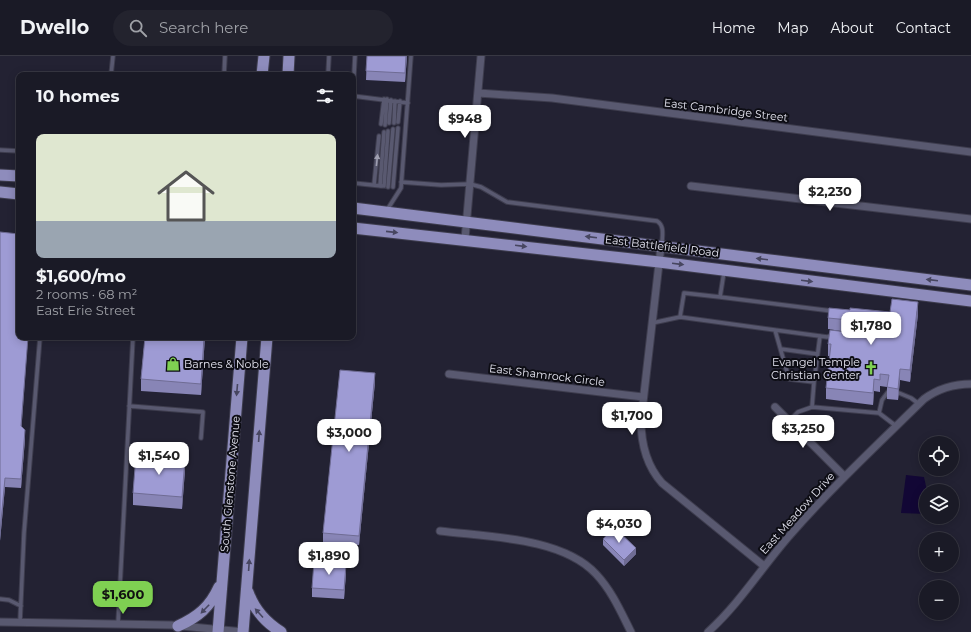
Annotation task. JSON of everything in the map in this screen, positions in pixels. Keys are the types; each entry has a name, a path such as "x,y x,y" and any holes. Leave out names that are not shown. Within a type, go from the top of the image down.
{"main road":[{"path":"262,72 264,56"},
{"path":"288,72 289,56"},
{"path":"0,175 16,176"},
{"path":"0,192 16,194"},
{"name":"East Battlefield Road","path":"356,208 971,285"},
{"name":"East Battlefield Road","path":"356,228 466,239 971,301"},
{"name":"South Glenstone Avenue","path":"218,631 242,340"},
{"path":"244,632 266,340"},
{"path":"173,628 194,619 206,609 212,602 222,581"},
{"path":"247,588 254,608 267,622 281,632"},
{"path":"173,628 188,632"}],"street":[{"path":"466,239 481,56"},
{"name":"East Cambridge Street","path":"478,93 552,98 971,152"},
{"path":"691,186 971,219"},
{"path":"661,246 641,420 642,442 646,457 657,478 764,566"},
{"name":"East Shamrock Circle","path":"449,374 643,397"},
{"name":"East Meadow Drive","path":"708,632 738,602 764,566 844,476 919,404 942,388 954,385 971,384"},
{"path":"775,407 844,476"},
{"path":"440,531 539,544 571,555 588,566 602,580 613,596 631,632"},
{"path":"0,622 118,624 244,632"}],"lane":[{"path":"111,72 113,56"},
{"path":"224,72 225,56"},
{"path":"328,72 329,56"},
{"path":"354,72 355,56"},
{"path":"385,212 401,188 411,56"},
{"path":"356,95 408,102"},
{"path":"387,100 389,123"},
{"path":"387,100 389,123"},
{"path":"389,123 397,101"},
{"path":"386,186 395,129"},
{"path":"386,131 386,186"},
{"path":"374,185 380,136"},
{"path":"0,150 16,151"},
{"path":"401,182 441,185 470,184 481,187 507,202 657,221 662,226 663,232 661,246"},
{"path":"356,183 401,188"},
{"path":"720,297 724,270"},
{"path":"680,317 684,293 831,310 836,315"},
{"path":"652,323 680,317 827,337 833,334 834,330"},
{"path":"775,330 789,380 814,382"},
{"path":"812,407 820,336"},
{"path":"20,623 24,533 40,340"},
{"path":"118,624 133,340"},
{"path":"781,349 817,354"},
{"path":"879,413 882,400 888,392"},
{"path":"899,393 912,398 919,404"},
{"path":"130,406 203,412 201,438"},
{"path":"789,422 798,412 812,407 879,413 896,426"},
{"path":"0,599 8,600 21,606"}],"shaded area":[{"path":"906,475 924,477 926,484 919,484 919,514 901,513"}],"building":[{"path":"367,56 406,56 405,73 366,71"},
{"path":"0,232 16,234 16,340 28,340 21,426 25,430 21,479 5,478 0,532"},
{"name":"Evangel Temple Christian Center","path":"892,299 918,302 910,370 900,369 898,389 887,387 889,375 880,374 880,380 874,379 873,393 826,388 831,344 828,344 830,330 847,332 849,320 828,318 829,308 850,310 850,308 890,312"},
{"name":"Barnes & Noble","path":"145,340 204,340 201,384 141,379"},
{"path":"340,370 375,373 359,536 323,533"},
{"path":"136,455 185,459 182,497 133,493"},
{"path":"614,527 636,548 624,560 603,539"},
{"path":"314,562 346,564 344,590 312,588"}],"place":[{"name":"Barnes & Noble","path":"173,364"},
{"name":"Evangel Temple Christian Center","path":"871,368"}]}
